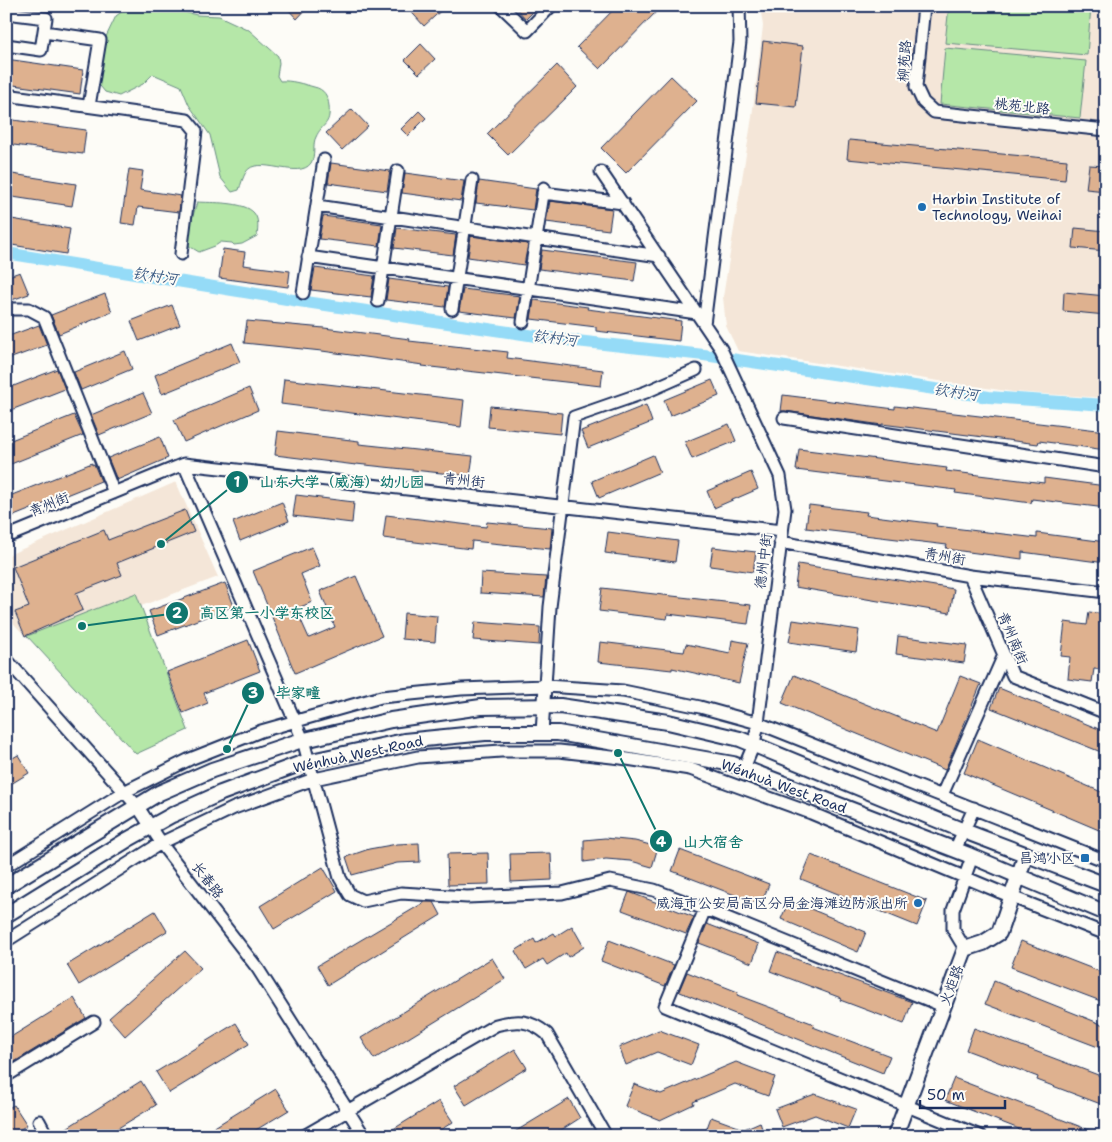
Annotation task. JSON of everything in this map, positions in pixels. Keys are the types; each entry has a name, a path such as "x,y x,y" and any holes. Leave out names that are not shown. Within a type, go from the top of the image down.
{"main road":[{"name":"Wénhuà West Road","path":"6,886 159,794 212,770 303,740 391,720 480,707 543,706 560,706 668,722 754,744 964,831 1106,885"},
{"name":"Wénhuà West Road","path":"6,915 150,826 221,792 309,762 404,741 485,733 558,732 733,764 956,850 1106,913"},
{"name":"火炬路","path":"895,1136 965,949 984,943 999,933 1026,854"}],"street":[{"path":"502,6 527,31 551,6"},
{"path":"704,324 740,42 739,6"},
{"name":"柳苑路","path":"924,6 916,87 923,102 934,112"},
{"path":"6,13 46,18 42,50 6,45"},
{"path":"44,32 100,40 89,106"},
{"path":"6,95 187,120 196,131 181,254"},
{"name":"桃苑北路","path":"934,112 1106,130"},
{"path":"303,293 324,160"},
{"path":"378,301 398,171"},
{"name":"德州中街","path":"601,172 720,349 780,476 785,509 758,723 754,744 744,768"},
{"path":"452,309 472,180"},
{"path":"522,322 544,190 623,203"},
{"path":"316,206 659,256"},
{"path":"308,257 697,313"},
{"path":"6,309 29,309 44,317 114,493"},
{"path":"542,733 550,607 574,416 646,392 696,370"},
{"path":"784,418 1106,467"},
{"path":"184,464 303,740 340,878 350,896 363,901 401,893 467,897 562,893 610,881 654,890 705,909 943,1006"},
{"name":"青州街","path":"6,537 184,464 563,506 781,536 970,576 1106,592"},
{"name":"青州南街","path":"970,576 1013,676 1106,714"},
{"path":"942,795 1004,656"},
{"name":"长春路","path":"7,663 138,806 161,843 258,968 364,1136"},
{"path":"6,866 124,792 190,759 261,731 381,697 461,689 546,686 623,690 700,707 758,723 1106,861"},
{"path":"6,941 161,843 234,808 314,779 418,757 501,751 559,751 621,758 690,769 811,812 1012,897 1106,934"},
{"path":"956,850 974,808"},
{"path":"965,949 953,929 953,910 972,857"},
{"path":"705,909 665,1006 980,1136"},
{"path":"304,1136 326,1122 349,1112 496,1025 515,1020 537,1025 547,1034 606,1136"},
{"path":"6,1076 94,1022"},
{"path":"39,1121 47,1136"}],"shaded area":[{"name":"Harbin Institute of Technology, Weihai","path":"760,6 1106,6 1106,398 1013,392 738,351 726,326 723,297 752,117 763,26"},
{"path":"176,482 218,577 141,606 188,730 136,754 28,636 25,636 6,615 6,556"}],"green space":[{"path":"949,6 1091,6 1087,55 945,43"},
{"path":"128,7 170,9 197,15 219,16 249,30 278,56 277,76 280,81 301,84 323,91 328,102 329,117 326,124 318,132 311,163 305,168 297,169 268,166 251,167 246,172 239,190 232,192 220,177 210,135 189,105 181,86 153,74 143,84 119,96 105,92 96,81 104,41 116,16"},
{"path":"945,48 1086,61 1080,118 940,104"},
{"path":"197,202 227,203 249,209 257,218 257,236 242,244 234,245 221,242 199,252 189,246 188,240"},
{"path":"136,593 188,730 136,754 27,636"}],"building":[{"path":"285,6 309,6 297,19"},
{"path":"406,6 446,6 424,26"},
{"path":"514,6 539,6 526,19"},
{"path":"617,6 662,6 600,69 577,47"},
{"path":"763,41 803,46 796,107 756,103"},
{"path":"421,44 435,59 419,74 405,60"},
{"path":"6,59 83,70 80,94 6,84"},
{"path":"557,65 577,87 508,155 487,134"},
{"path":"671,76 697,101 626,173 601,148"},
{"path":"352,109 368,126 342,150 326,133"},
{"path":"419,111 426,118 408,136 401,129"},
{"path":"6,119 86,130 83,154 6,144"},
{"path":"849,140 1067,160 1065,180 847,159"},
{"path":"331,163 390,171 387,191 328,183"},
{"path":"1089,165 1106,166 1106,191 1086,189"},
{"path":"129,169 143,171 140,190 181,196 179,212 138,207 135,225 121,223"},
{"path":"6,173 76,184 72,206 6,196"},
{"path":"405,173 464,181 461,201 402,193"},
{"path":"479,181 536,189 533,210 476,203"},
{"path":"550,201 612,209 609,230 546,222"},
{"path":"323,216 382,224 379,246 319,239"},
{"path":"6,218 70,229 66,254 6,244"},
{"path":"397,228 456,235 453,255 394,248"},
{"path":"1075,228 1106,231 1106,251 1073,248"},
{"path":"471,236 528,244 524,265 468,257"},
{"path":"223,249 245,252 243,265 290,271 288,287 219,278"},
{"path":"542,250 637,262 634,281 539,269"},
{"path":"315,268 374,276 371,297 311,290"},
{"path":"20,272 29,294 6,302 6,277"},
{"path":"389,279 448,287 445,307 386,300"},
{"path":"463,289 520,296 516,318 459,311"},
{"path":"1064,292 1106,296 1106,315 1063,311"},
{"path":"105,294 112,312 59,334 51,315"},
{"path":"534,300 681,321 679,341 596,331 596,327 531,319"},
{"path":"172,305 180,325 139,341 131,321"},
{"path":"247,321 324,328 410,339 409,341 508,352 507,358 603,370 601,386 422,366 322,351 244,343"},
{"path":"39,325 47,345 6,360 6,337"},
{"path":"232,343 240,362 162,394 155,375"},
{"path":"125,351 132,369 81,390 74,372"},
{"path":"57,369 65,389 6,412 6,389"},
{"path":"284,379 464,400 461,427 281,404"},
{"path":"712,380 719,396 670,416 664,400"},
{"path":"249,388 258,410 184,442 174,420"},
{"path":"143,393 152,413 99,435 91,415"},
{"path":"783,395 895,409 895,406 1106,431 1106,450 1039,441 1038,444 781,411"},
{"path":"646,405 652,422 588,448 581,431"},
{"path":"490,406 562,413 560,434 488,427"},
{"path":"74,415 83,435 6,466 6,442"},
{"path":"729,424 736,441 692,459 685,442"},
{"path":"278,431 359,441 359,444 473,456 470,476 275,455"},
{"path":"160,437 168,458 117,480 108,458"},
{"path":"799,449 947,468 946,471 1044,483 1044,478 1106,486 1106,508 1032,499 1031,503 955,493 956,490 796,470"},
{"path":"653,455 660,472 599,498 592,481"},
{"path":"92,463 101,481 14,516 7,497"},
{"path":"751,472 758,489 714,508 707,491"},
{"path":"296,495 354,502 352,523 293,516"},
{"path":"282,502 289,521 240,541 233,522"},
{"path":"809,505 867,512 866,515 937,524 936,526 1037,538 1037,533 1106,542 1106,563 1022,552 1022,559 946,549 947,545 806,528"},
{"path":"185,510 194,532 117,563 122,575 76,593 83,610 25,636 15,612 29,607 13,567 104,530 108,540"},
{"path":"386,515 486,527 487,522 552,528 550,549 472,541 471,549 383,538"},
{"path":"608,532 678,541 675,562 605,553"},
{"path":"312,547 320,566 301,574 312,602 296,609 309,638 335,627 320,591 356,576 382,636 295,673 253,571"},
{"path":"713,547 756,552 753,572 710,566"},
{"path":"798,564 954,589 950,613 795,587"},
{"path":"481,573 546,577 544,597 480,593"},
{"path":"225,583 234,606 158,635 149,611"},
{"path":"602,588 751,605 748,624 668,614 667,619 599,611"},
{"path":"1089,612 1106,614 1106,670 1094,669 1092,682 1068,679 1070,657 1061,656 1065,622 1087,625"},
{"path":"404,613 437,616 435,642 402,639"},
{"path":"793,620 859,630 856,652 789,642"},
{"path":"475,622 540,627 539,645 473,640"},
{"path":"898,636 967,645 964,663 896,654"},
{"path":"248,640 260,671 204,693 208,703 183,713 167,672"},
{"path":"732,640 748,643 739,683 672,668 672,670 598,662 600,642 684,652 686,644 730,653"},
{"path":"794,675 937,733 960,676 981,684 945,770 782,703"},
{"path":"999,688 1106,732 1106,754 991,708"},
{"path":"978,739 1106,794 1106,833 964,773"},
{"path":"18,755 29,773 6,787 6,762"},
{"path":"605,838 635,841 658,847 652,867 631,861 606,859 584,862 584,840"},
{"path":"419,843 420,862 397,863 352,875 346,857 369,849 397,844"},
{"path":"680,850 769,884 761,905 672,871"},
{"path":"488,853 489,884 448,885 447,854"},
{"path":"551,853 552,880 511,882 510,854"},
{"path":"811,855 927,901 917,926 801,879"},
{"path":"323,867 337,891 274,929 260,906"},
{"path":"629,892 694,917 686,934 622,910"},
{"path":"789,900 866,932 858,952 781,919"},
{"path":"425,902 434,902 441,915 328,985 317,966"},
{"path":"155,911 167,931 79,985 67,965"},
{"path":"707,924 759,944 752,963 699,943"},
{"path":"572,926 584,947 568,957 566,953 547,965 543,959 526,969 515,951 534,939 536,943 554,933 556,936"},
{"path":"609,940 674,965 665,986 601,961"},
{"path":"1021,941 1106,974 1106,1003 1011,967"},
{"path":"185,951 201,968 125,1036 109,1018"},
{"path":"777,952 912,1002 904,1024 770,971"},
{"path":"492,958 505,979 374,1059 361,1038"},
{"path":"687,972 738,992 737,995 814,1024 813,1027 890,1056 883,1073 680,992"},
{"path":"994,981 1106,1026 1106,1050 985,1004"},
{"path":"74,998 86,1018 6,1067 6,1040"},
{"path":"236,1023 249,1044 169,1093 156,1072"},
{"path":"974,1028 1106,1078 1106,1106 1037,1080 1038,1077 966,1050"},
{"path":"659,1030 699,1045 691,1065 657,1052 626,1065 619,1047"},
{"path":"515,1049 527,1068 466,1105 454,1086"},
{"path":"736,1062 775,1077 768,1096 735,1084 693,1102 694,1104 660,1120 625,1106 634,1084 661,1094"},
{"path":"954,1078 1102,1136 1034,1136 1018,1130 945,1100"},
{"path":"141,1081 156,1105 105,1136 54,1136"},
{"path":"276,1089 289,1110 246,1136 200,1136"},
{"path":"815,1094 856,1109 848,1128 815,1115 782,1127 775,1109"},
{"path":"569,1099 580,1118 552,1136 508,1136"},
{"path":"439,1101 453,1122 431,1136 382,1136"},
{"path":"14,1105 27,1125 10,1136 6,1136 6,1109"},
{"path":"711,1117 744,1129 760,1122 764,1136 704,1136"}],"waterway":[{"name":"钦村河","path":"6,253 299,301 549,338 704,355 989,397 1106,405"}],"place":[{"name":"Harbin Institute of Technology, Weihai","path":"922,207"},
{"name":"山东大学（威海）幼儿园","path":"161,544"},
{"name":"高区第一小学东校区","path":"82,626"},
{"name":"毕家疃","path":"227,749"},
{"name":"山大宿舍","path":"618,753"},
{"name":"昌鸿小区","path":"1085,858"},
{"name":"威海市公安局高区分局金海滩边防派出所","path":"918,903"}]}
